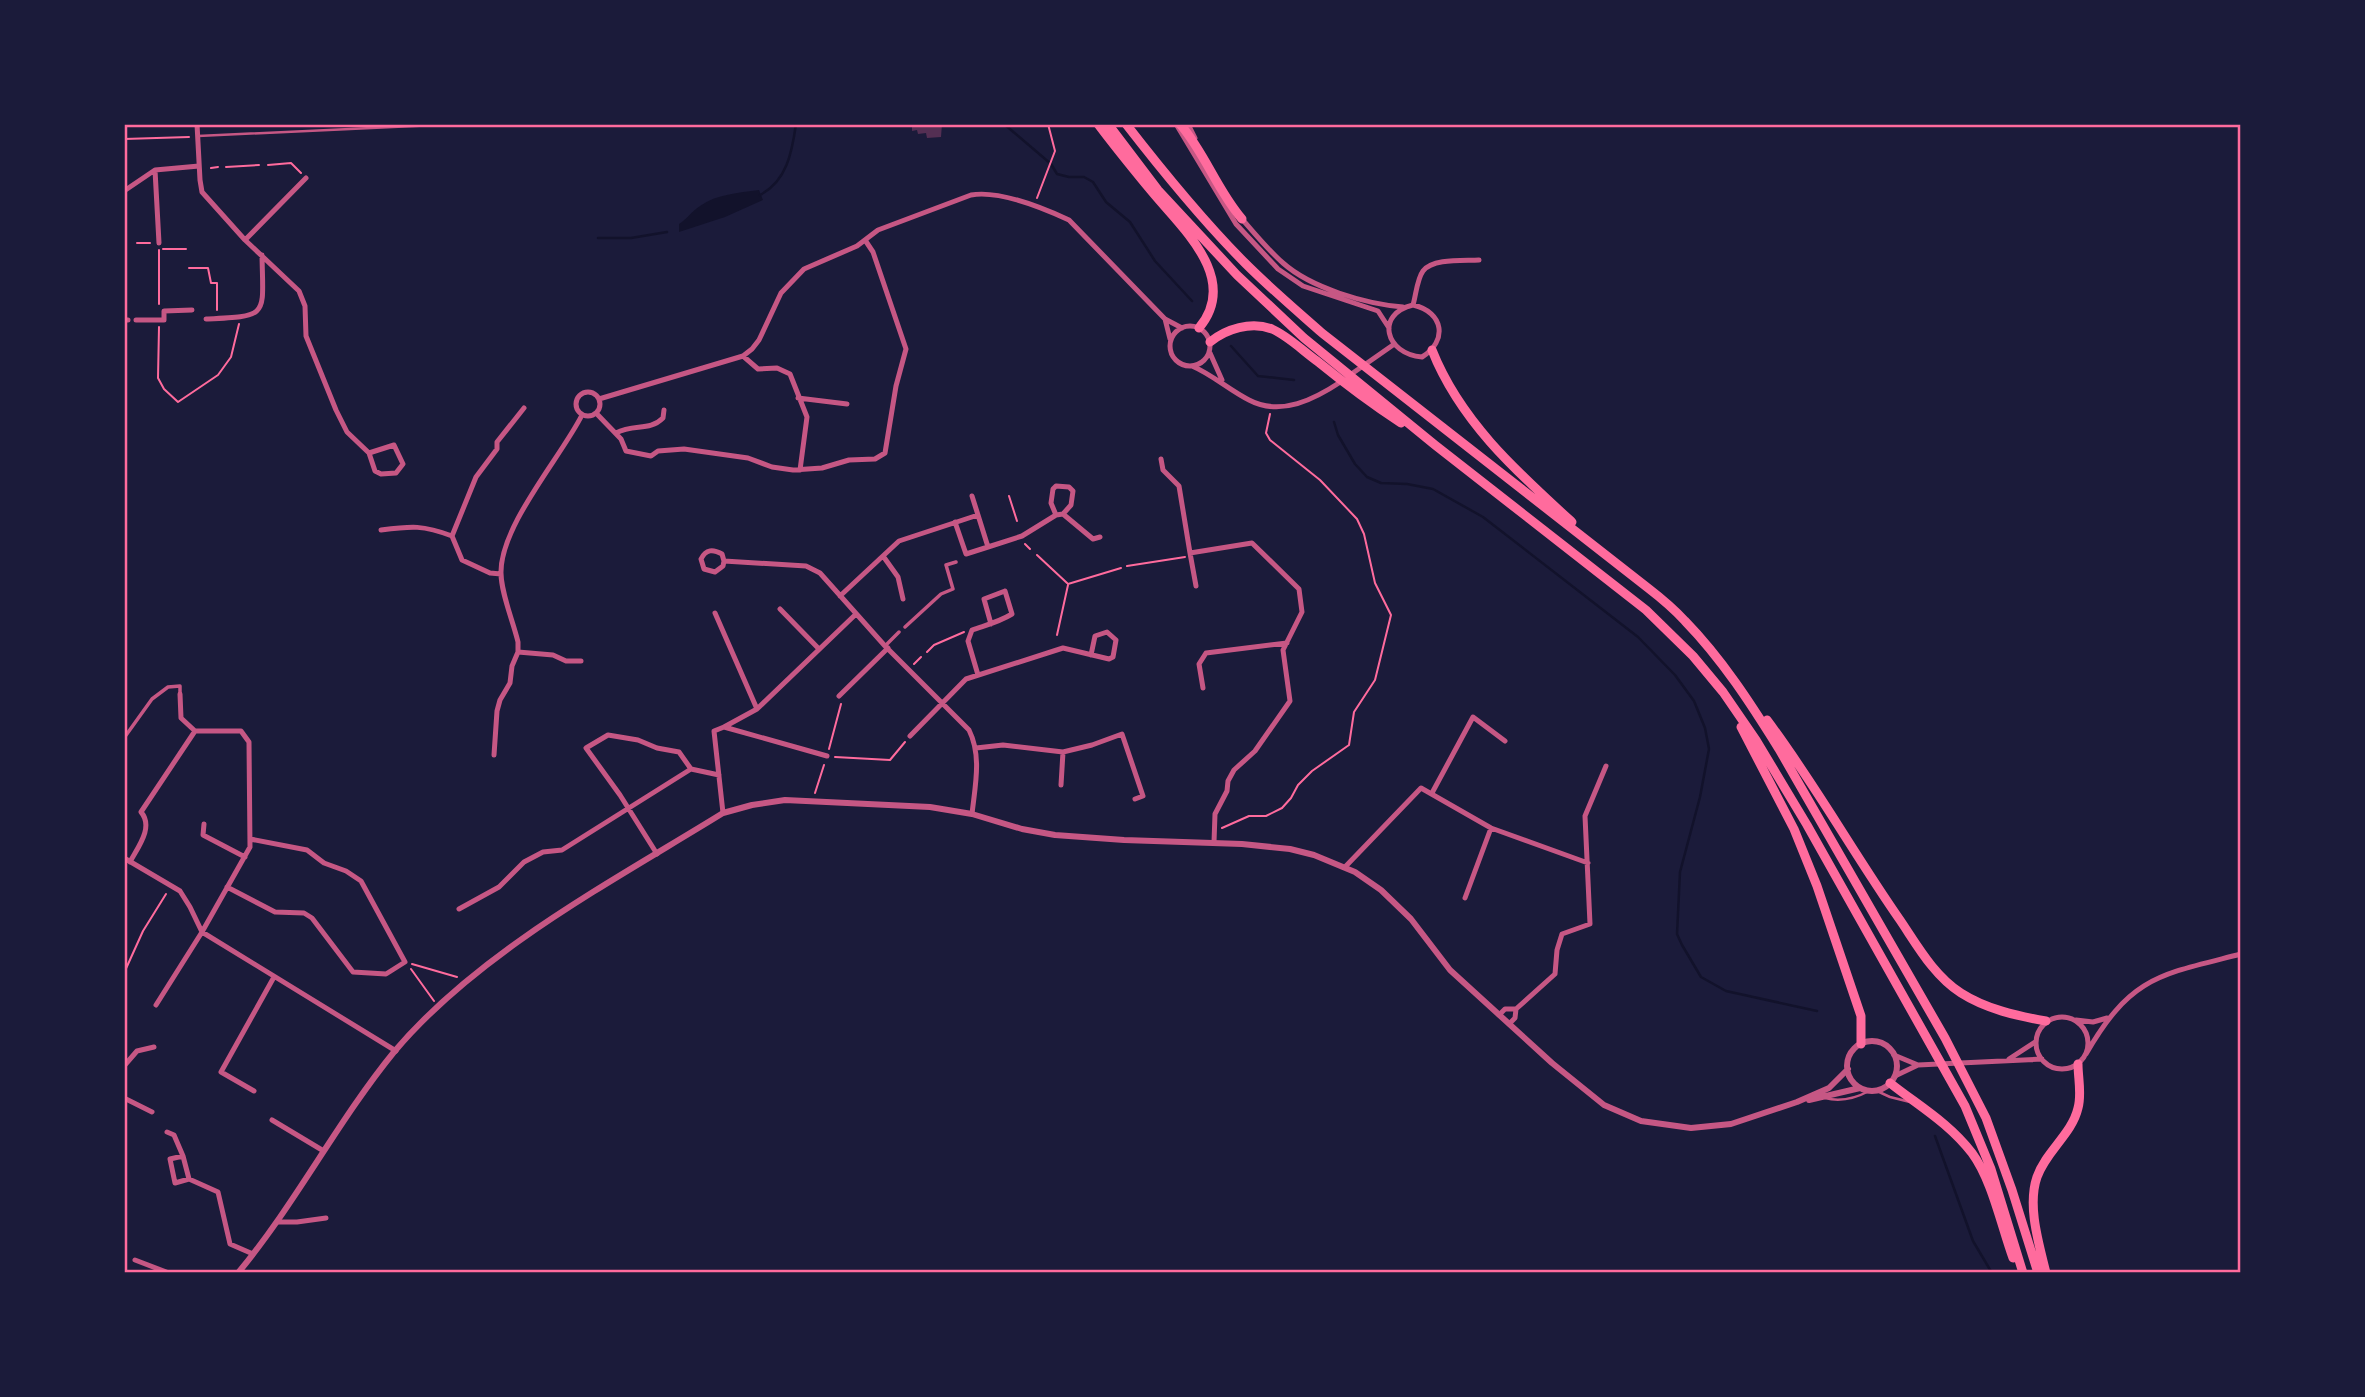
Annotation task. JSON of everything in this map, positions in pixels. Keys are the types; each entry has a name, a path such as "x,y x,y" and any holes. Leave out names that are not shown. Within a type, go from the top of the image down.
{"highway":[{"path":"1098,124 1126,162 1201,250 1210,268 1213,301 1209,317 1199,328"},
{"path":"1108,124 1158,190 1237,275 1304,338 1435,445 1646,610 1693,656 1723,692 1756,740 1807,825 1965,1106 1991,1169 2020,1273"},
{"path":"1126,124 1177,190 1245,264 1280,296 1333,341 1615,561"},
{"path":"1178,124 1241,219"},
{"path":"1210,342 1220,334 1237,327 1272,329 1372,404 1435,445"},
{"path":"1432,350 1455,396 1478,429 1516,471 1685,620 1786,744 1880,891 1935,970 1949,985 1976,1002 2046,1021"},
{"path":"1693,656 1753,748 1805,853 1861,1016 1861,1044"},
{"path":"1730,676 1779,749 1951,1049 1986,1118 2000,1153 2038,1273"},
{"path":"2046,1273 2035,1216 2034,1191 2042,1166 2077,1113 2080,1100 2078,1065"},
{"path":"1893,1080 1956,1135 1978,1164 2020,1273"}],"street":[{"path":"197,124 202,192 245,240 299,291 303,298 306,336 347,432 369,453 375,471 381,474 396,473 403,464 394,445 369,453"},
{"path":"1178,124 1236,224 1278,269 1303,286 1378,311 1389,328"},
{"path":"1188,124 1241,219 1283,264 1306,279 1352,296 1403,307 1413,305 1426,308 1435,317 1439,328 1438,339 1432,350 1422,357 1401,352 1389,337 1393,316 1403,307"},
{"path":"124,191 155,170 199,166"},
{"path":"155,170 159,246"},
{"path":"245,240 306,178"},
{"path":"599,399 743,356 759,340 781,293 804,269 857,246 878,230 971,195 984,193 1035,206 1069,220 1165,319 1181,328"},
{"path":"596,413 616,433 626,451 651,456 658,451 684,449 748,458 772,467 800,470 822,468 849,460 875,459 885,453 896,386 906,349 873,252 865,240"},
{"path":"206,319 257,313 263,304 262,255"},
{"path":"1413,305 1422,273 1428,267 1440,263 1479,260"},
{"path":"136,320 164,320 164,310 192,310"},
{"path":"1165,319 1175,360 1192,366 1203,362 1210,353"},
{"path":"1171,342 1181,328 1194,326 1205,331 1210,342 1210,353 1224,383"},
{"path":"1192,366 1252,402 1282,407 1308,402 1394,345"},
{"path":"743,356 758,369 777,369 790,374 807,417 800,470"},
{"path":"591,392 599,399 596,413 582,415 576,408 581,394 591,392"},
{"path":"798,398 847,404"},
{"path":"500,574 490,573 462,560 452,536 476,477 496,449 497,442 524,408"},
{"path":"616,433 633,426 654,425 663,418 664,410"},
{"path":"494,755 497,711 510,683 512,666 518,652 518,642 500,574 502,558 530,497 572,436 582,415"},
{"path":"1161,459 1163,470 1179,486 1196,586"},
{"path":"955,522 964,557 1022,536 1060,514 1071,505 1073,491 1069,487 1056,486 1051,503 1060,514 1093,539 1100,537"},
{"path":"972,496 988,547"},
{"path":"841,596 899,541 978,515"},
{"path":"381,530 408,526 428,527 452,536"},
{"path":"1190,555 1252,543 1299,589 1302,612 1283,649 1290,701 1255,751 1234,770 1227,781 1227,791 1215,814 1214,842"},
{"path":"713,550 722,554 724,561 715,572 709,572 701,565 703,553 713,550"},
{"path":"883,556 898,577 903,600"},
{"path":"724,561 806,566 820,573 886,647 969,730 976,748 972,814"},
{"path":"905,627 941,594 953,589 946,565 956,562"},
{"path":"978,675 968,641 972,630 991,624 1012,614 1005,591 984,599 991,624"},
{"path":"780,609 818,649"},
{"path":"715,613 757,709"},
{"path":"723,813 714,731 757,709 856,614"},
{"path":"839,696 899,632"},
{"path":"910,736 966,679 1063,648 1091,655 1109,659 1113,657 1115,640 1107,632 1095,636 1091,655"},
{"path":"1203,688 1199,664 1206,653 1287,643"},
{"path":"518,652 554,654 566,661 581,661"},
{"path":"124,737 152,699 168,687 180,686 181,718 195,731 241,731 249,742 250,847 202,932 156,1005"},
{"path":"1432,793 1473,717 1505,741"},
{"path":"724,727 827,756"},
{"path":"195,731 141,812 146,817 146,832 127,860 180,891 202,932 396,1051"},
{"path":"976,748 1003,745 1063,752 1122,734 1143,796 1135,799"},
{"path":"657,854 630,809 586,748 608,735 638,740 657,748 679,752 691,769 719,775"},
{"path":"1061,785 1063,752"},
{"path":"1509,1024 1515,1018 1516,1009 1555,974 1557,950 1562,934 1590,924 1585,816 1606,766"},
{"path":"459,909 499,887 524,862 542,852 562,850 691,769"},
{"path":"1345,867 1421,788 1492,828 1588,863"},
{"path":"238,1273 277,1222 356,1102 396,1051 468,980 529,935 723,813 785,800 930,807 972,814 1022,829 1055,835 1214,842 1290,849 1314,855 1345,867 1381,890 1401,908 1450,970 1509,1024 1591,1096 1614,1110 1642,1121 1691,1128 1717,1127 1797,1102 1860,1088 1873,1091 1921,1065"},
{"path":"204,824 202,835 245,857"},
{"path":"1465,898 1492,828"},
{"path":"228,887 275,912 304,913 312,918 353,972 386,974 405,961 361,881 346,871 324,863 307,850 250,839"},
{"path":"2108,1018 2094,1022 2061,1016 2046,1021 2038,1030 2035,1042 2037,1053 2049,1066 2063,1070 2078,1065 2108,1018 2126,999 2155,978 2241,954"},
{"path":"254,1091 221,1072 274,977"},
{"path":"1499,1015 1505,1009 1516,1009"},
{"path":"2076,1020 2088,1035 2086,1054"},
{"path":"1860,1088 1850,1076 1850,1054 1861,1044 1868,1042 1883,1044 1894,1055 1897,1062 1893,1080"},
{"path":"2008,1059 2035,1042"},
{"path":"124,1066 137,1051 154,1047"},
{"path":"1894,1055 1921,1065 2042,1059"},
{"path":"1797,1102 1829,1088 1848,1069"},
{"path":"124,1098 152,1112"},
{"path":"272,1119 322,1150"},
{"path":"167,1132 174,1135 189,1180"},
{"path":"183,1156 170,1158 176,1183 189,1180 218,1192 230,1244 253,1254"},
{"path":"277,1222 326,1218"},
{"path":"135,1260 169,1273"}],"lane":[{"path":"198,136 457,124"},
{"path":"1821,1097 1835,1100 1873,1091 1924,1107"}],"path":[{"path":"1035,206 1055,152 1048,124"},
{"path":"124,139 198,136"},
{"path":"268,164 291,163 306,178"},
{"path":"226,167 259,165"},
{"path":"211,168 218,167"},
{"path":"159,246 158,378 178,402 218,375 232,357 240,317"},
{"path":"189,268 208,268 211,283 217,282 218,318"},
{"path":"1214,831 1249,816 1266,816 1282,808 1312,771 1349,745 1354,712 1375,680 1391,615 1376,583 1364,534 1345,505 1302,464 1270,440 1266,433 1272,405"},
{"path":"1009,496 1017,521"},
{"path":"1037,555 1068,584"},
{"path":"1127,566 1190,555"},
{"path":"1068,584 1121,568"},
{"path":"1057,635 1068,584"},
{"path":"927,652 949,637 972,630"},
{"path":"908,669 921,657"},
{"path":"827,756 890,760 910,736"},
{"path":"124,973 143,931 171,886"},
{"path":"405,961 468,980"},
{"path":"405,961 433,999 434,1011"}],"shaded area":[{"path":"759,190 763,200 725,217 679,232 679,224 707,202"}],"building":[{"path":"912,124 942,124 941,137 927,138 926,133 918,134 917,130 912,131"}],"waterway":[{"path":"760,195 776,182 787,165 796,124"},
{"path":"1004,124 1051,164 1057,174 1084,177 1093,182 1106,202 1130,222 1155,261 1192,301"},
{"path":"598,238 631,238 667,232"},
{"path":"1231,346 1258,376 1294,380"},
{"path":"1334,422 1338,435 1355,464 1367,477 1381,483 1433,489 1483,517 1638,637 1675,675 1694,701 1705,728 1709,749 1700,797 1680,872 1677,934 1701,977 1726,991 1817,1011"},
{"path":"1935,1136 1973,1241 1992,1273"}]}
